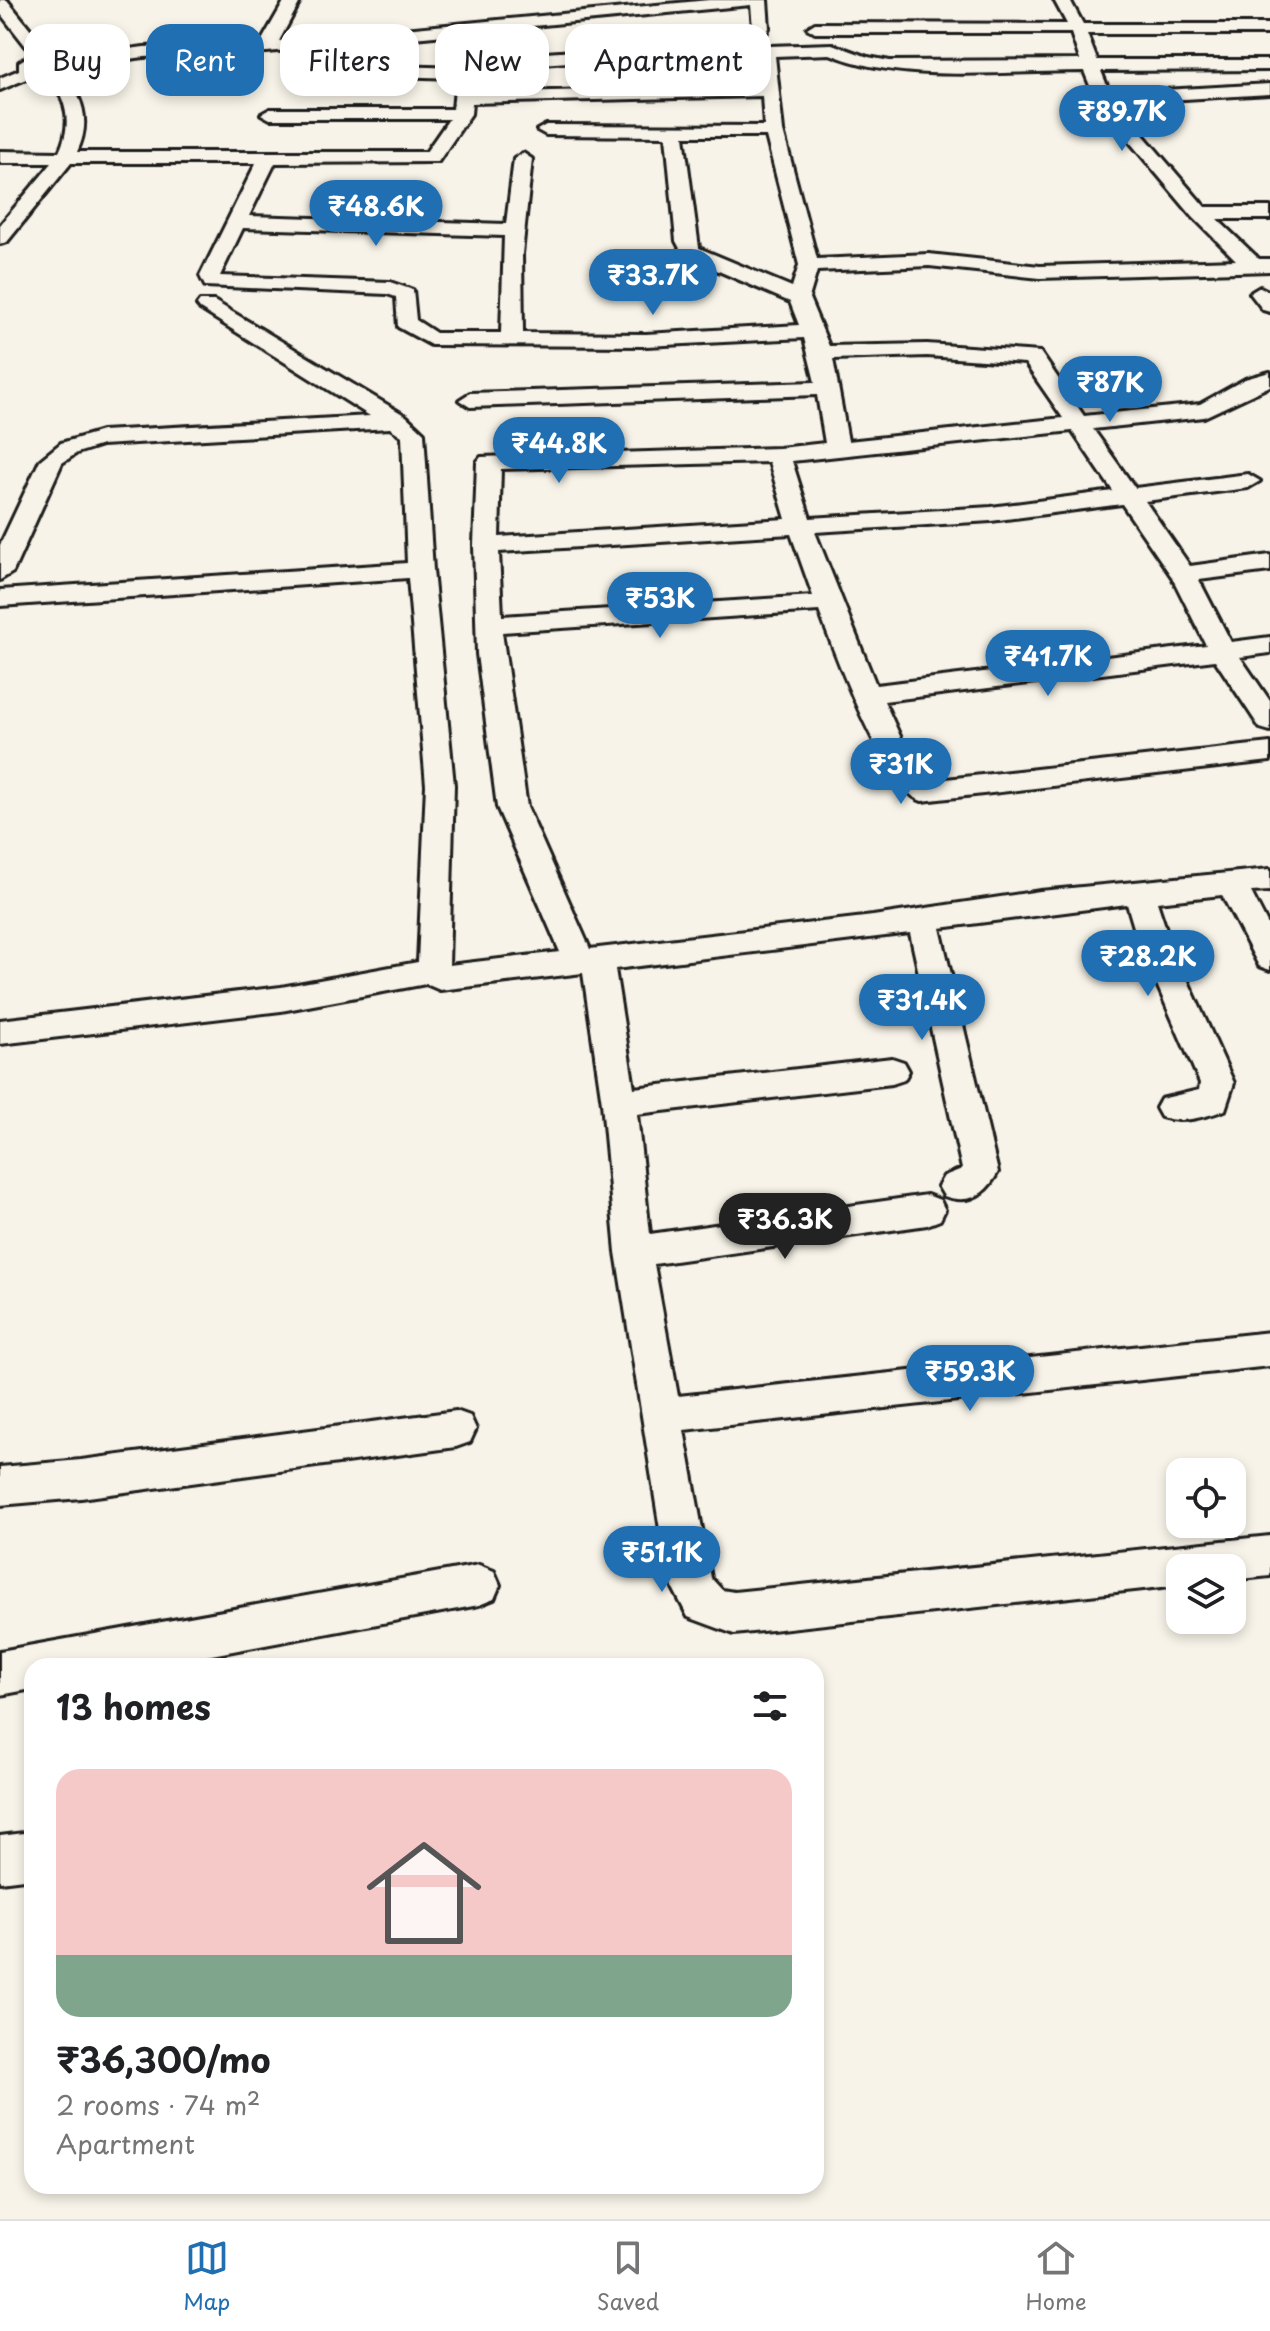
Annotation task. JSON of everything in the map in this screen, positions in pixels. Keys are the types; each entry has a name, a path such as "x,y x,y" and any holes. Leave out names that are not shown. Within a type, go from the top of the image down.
{"street":[{"path":"267,47 293,0"},
{"path":"493,24 759,0 761,24"},
{"path":"1062,0 1077,28 1103,99 1200,213 1261,265"},
{"path":"0,2 6,18 24,38"},
{"path":"815,28 1270,29"},
{"path":"130,54 280,46"},
{"path":"771,48 832,49 864,62 890,66 1270,65"},
{"path":"0,85 24,75"},
{"path":"1103,99 1270,89"},
{"path":"236,157 262,125 280,93"},
{"path":"0,238 63,160 77,129 69,96"},
{"path":"0,157 63,160 431,158 464,106 464,96"},
{"path":"262,125 464,106 668,96"},
{"path":"770,96 774,131 809,265 799,298 816,342 838,449"},
{"path":"546,130 774,131"},
{"path":"675,132 686,241 691,252 799,298"},
{"path":"268,158 210,276 212,282 390,288 406,294 405,323 431,339 816,342 1000,352 1032,357 1183,574 1222,650 1270,722"},
{"path":"512,341 515,230 523,159"},
{"path":"1200,213 1270,213"},
{"path":"239,222 515,230"},
{"path":"809,265 929,260 1040,272 1261,265"},
{"path":"207,305 413,433 420,570 440,785 433,971 440,978 922,919 1026,903 1270,880"},
{"path":"1270,379 1249,383 1224,404 1204,410 838,449 779,455 489,462 486,545 489,625 512,807 588,959 619,1103 634,1252 694,1593 711,1610 734,1613 1270,1556"},
{"path":"470,400 825,388"},
{"path":"0,572 52,460 63,450 80,443 102,438 398,421"},
{"path":"779,455 799,527 867,695 906,778 922,791 1270,752"},
{"path":"486,545 991,514 1248,481"},
{"path":"1183,574 1270,563"},
{"path":"0,598 420,570"},
{"path":"489,625 829,603"},
{"path":"867,695 1270,645"},
{"path":"1231,884 1270,958"},
{"path":"1139,892 1154,941 1217,1083 1213,1101 1173,1108"},
{"path":"922,919 980,1172 970,1184 956,1186"},
{"path":"0,1032 281,999 433,971"},
{"path":"619,1103 892,1071"},
{"path":"634,1252 927,1210"},
{"path":"663,1415 1270,1349"},
{"path":"0,1486 81,1479 456,1429"},
{"path":"82,1658 479,1585"},
{"path":"0,1673 24,1668"},
{"path":"0,1859 24,1856"}]}
